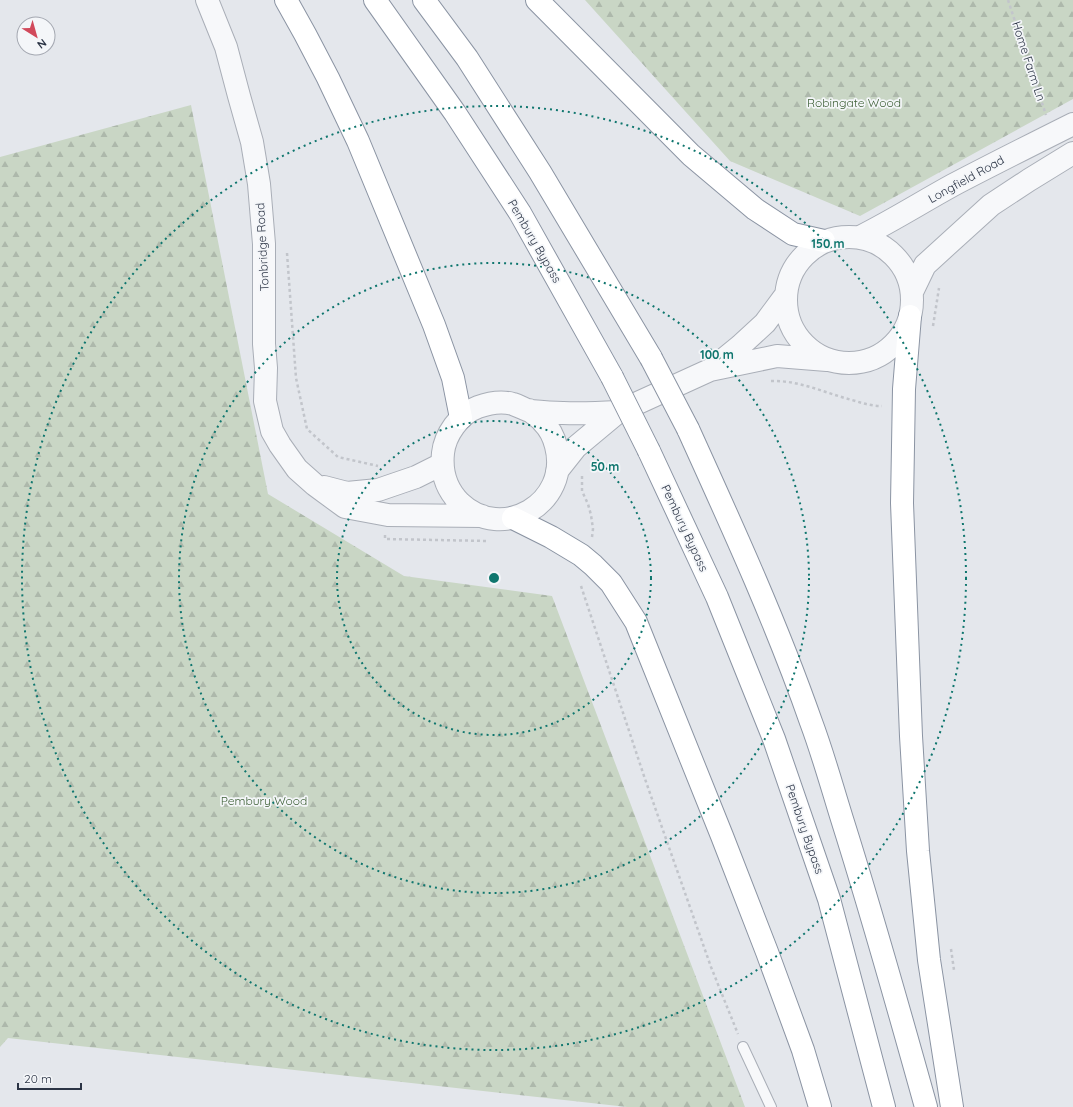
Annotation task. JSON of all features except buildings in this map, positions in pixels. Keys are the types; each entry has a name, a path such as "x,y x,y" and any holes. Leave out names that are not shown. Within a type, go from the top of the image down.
{"highway":[{"path":"286,0 328,78 358,142 434,325 453,378 461,418"},
{"name":"Pembury Bypass","path":"376,0 456,113 520,213 612,377 649,451 717,597 774,739 829,899 884,1107"},
{"path":"424,0 467,58 540,172 651,358 688,429 732,526 774,623 812,723 894,989 926,1107"},
{"path":"537,0 691,155 755,210 792,234 824,241"},
{"path":"910,316 904,390 902,503 911,736 918,851 929,960 952,1107"},
{"path":"513,518 557,540 594,565 611,583 636,622 722,836 769,959 803,1050 820,1107"}],"street":[{"name":"Tonbridge Road","path":"207,0 226,47 240,96 252,142 259,184 264,244 264,344 266,368 265,401 272,431 297,469 315,485 345,507 388,515 482,516"},
{"name":"Longfield Road","path":"860,237 993,164 1073,124"},
{"path":"912,292 925,265 991,205 1073,153"},
{"path":"557,471 576,447 618,412 710,370 777,356 850,363 870,359 888,349 902,334 910,316 912,292 906,272 895,256 879,244 860,237 842,236 824,241 809,250 797,263 789,279 785,296 787,317 796,336 811,351 830,360"},
{"path":"710,370 740,346 765,323 785,296"},
{"path":"529,410 544,422 554,438 558,454 557,471 552,488 542,502 528,512 513,518 498,520 482,516 466,508 454,497 445,481 442,464 443,447 450,431 461,418 476,408 494,403 512,404 529,410 564,413 618,412"},
{"name":"Tonbridge Road","path":"315,485 347,493 380,489 416,477 442,464"}],"lane":[{"path":"744,1047 771,1107"}],"path":[{"name":"Home Farm Ln","path":"1008,0 1046,115"},
{"path":"287,250 296,378 307,428 338,457 378,466 380,489"},
{"path":"383,514 386,540 492,541"},
{"path":"606,661 711,967 744,1047"},
{"path":"951,948 954,971"}],"green space":[{"name":"Robingate Wood","path":"585,0 1073,0 1073,99 860,216 730,161"},
{"name":"Pembury Wood","path":"191,105 268,494 404,576 552,596 745,1107 627,1107 8,1038 0,1047 0,157"}]}
